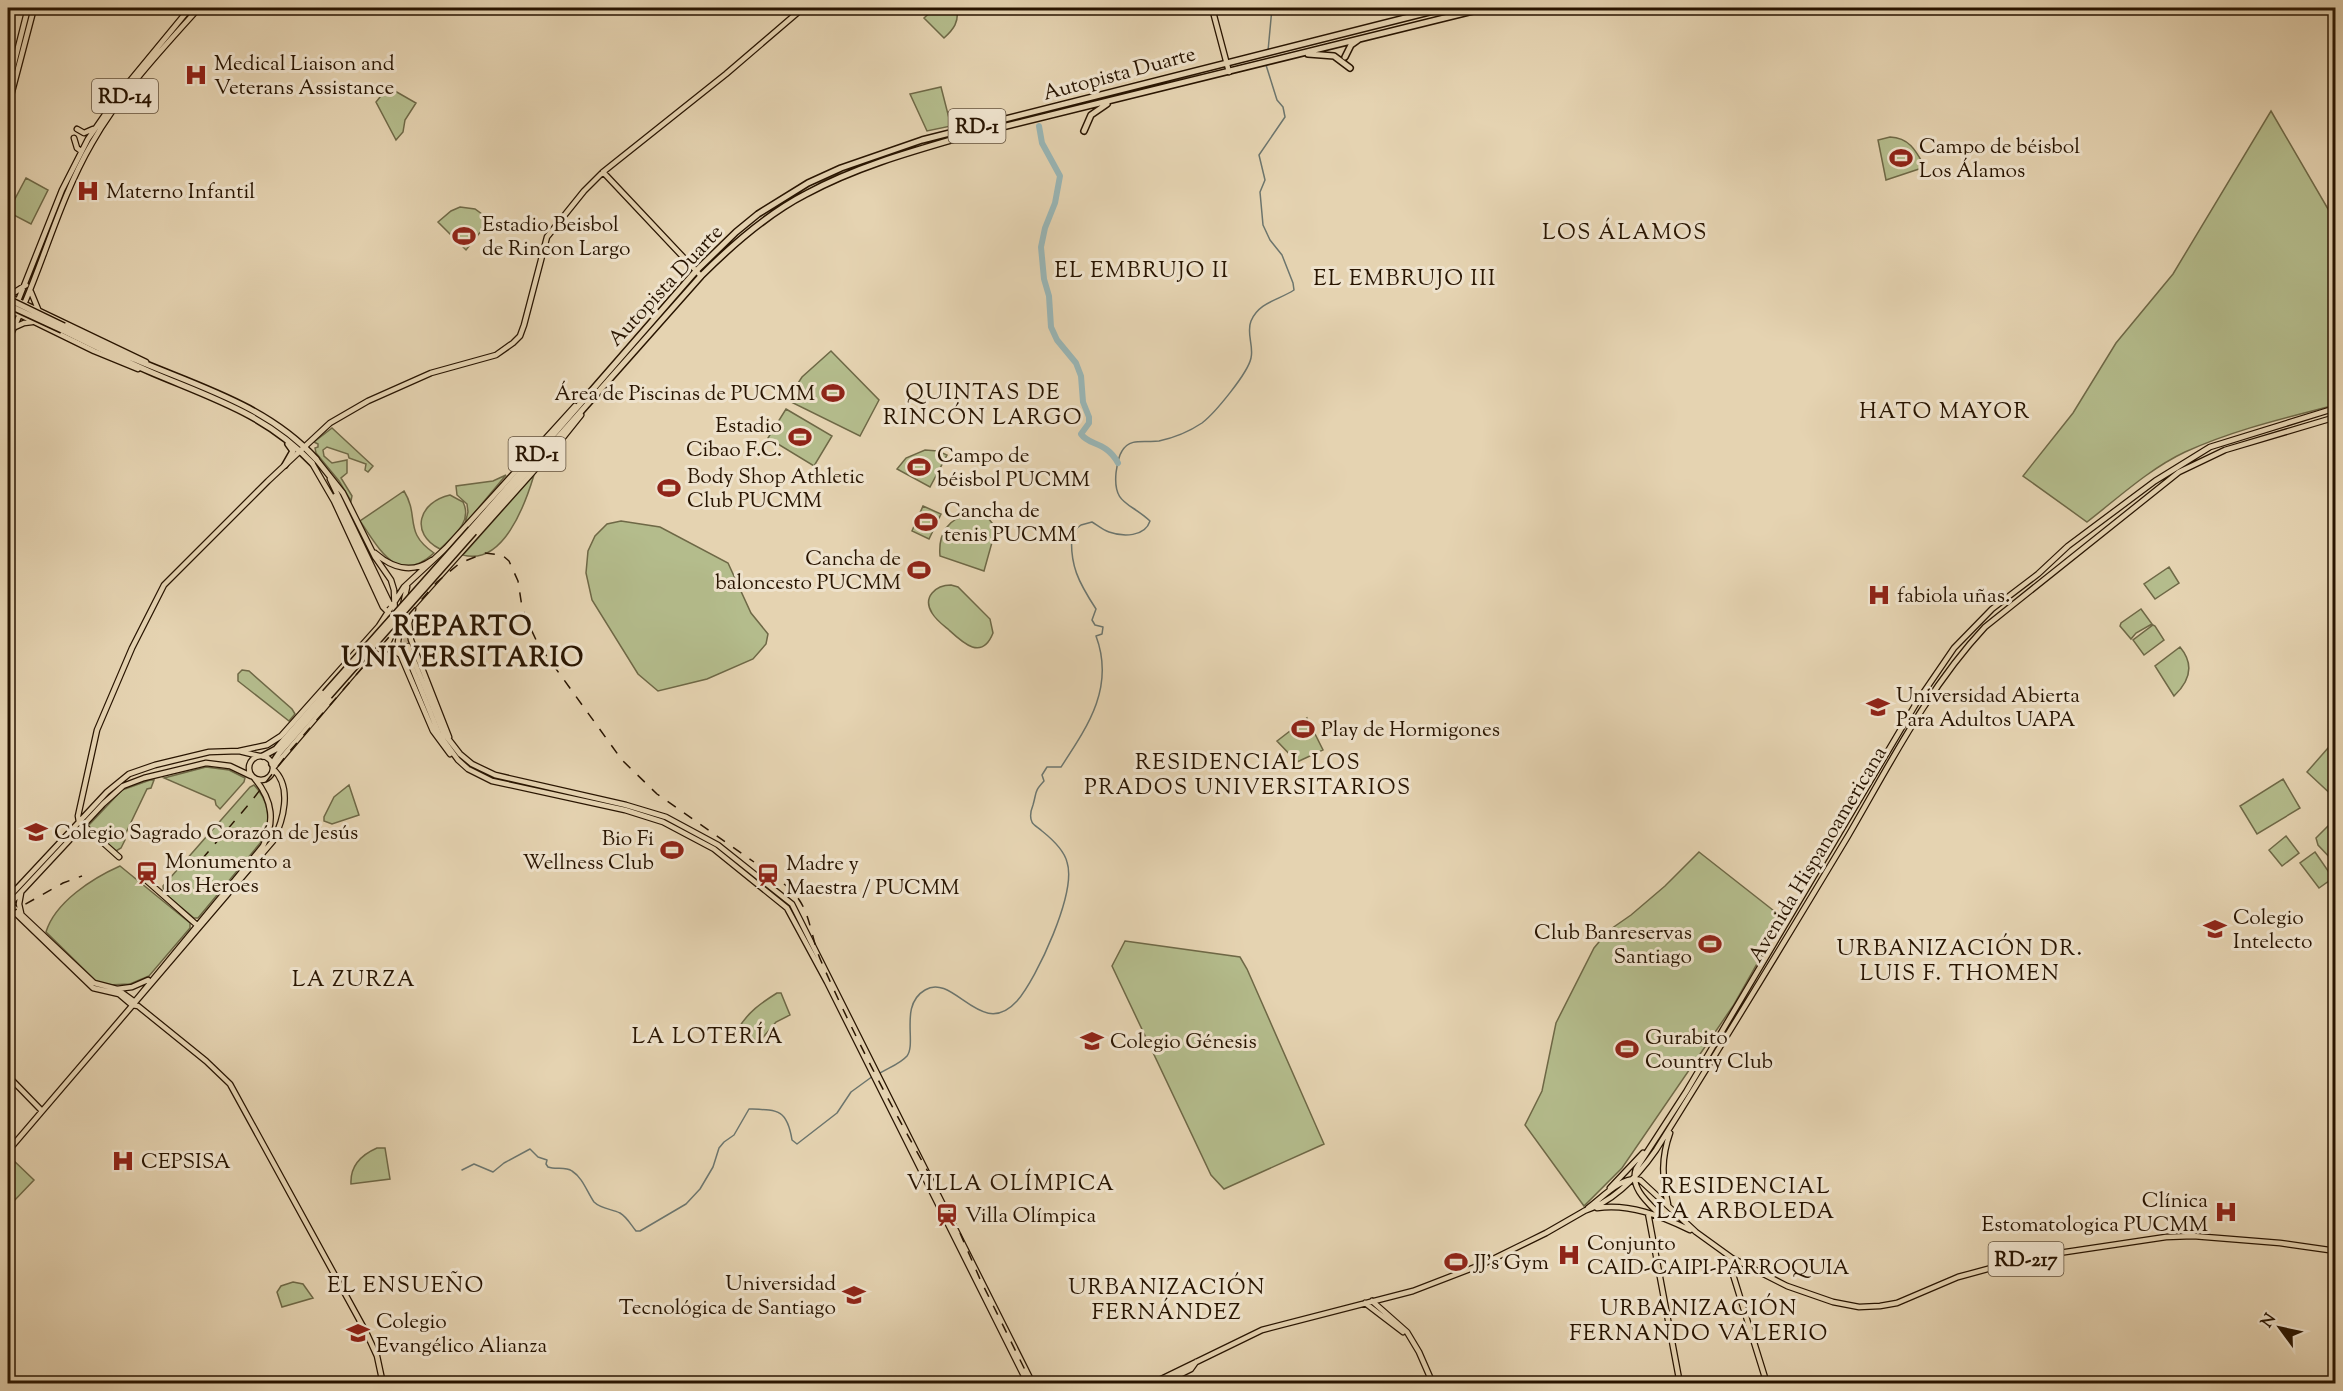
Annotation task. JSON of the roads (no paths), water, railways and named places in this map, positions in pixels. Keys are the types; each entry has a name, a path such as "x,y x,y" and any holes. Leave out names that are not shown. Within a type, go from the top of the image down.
{"highway":[{"name":"Autopista Duarte","path":"473,530 602,378 718,248 758,214 808,183 842,168 922,140 1445,8"},
{"name":"Autopista Duarte","path":"261,756 278,745 721,255 764,221 806,193 870,165 881,165 993,132 1277,58 1485,8"},
{"path":"1345,57 1351,45 1362,38"},
{"path":"1298,54 1329,55 1340,59 1350,68"},
{"path":"1084,131 1090,115 1113,100"},
{"path":"870,165 881,165"},
{"path":"8,296 63,328"},
{"path":"8,307 63,328 240,410 273,428 302,448"},
{"path":"152,369 260,413 282,427 314,461"},
{"path":"273,428 292,449 285,465"},
{"name":"Autopista Duarte","path":"273,767 278,745"}],"main road":[{"path":"8,87 28,8"},
{"path":"8,107 34,8"},
{"name":"RD-14","path":"22,302 26,285 63,190 95,127 190,8"},
{"name":"RD-14","path":"90,140 160,52 199,8"},
{"path":"119,857 81,824 78,816 97,730 132,648 164,585 330,423 368,401 431,373 504,351 520,336 524,326 547,237 584,191 603,172 726,74 803,8"},
{"path":"1212,8 1229,72"},
{"path":"84,133 95,127"},
{"path":"76,129 90,140"},
{"path":"74,138 77,148 84,152"},
{"name":"RD-14","path":"8,340 10,326 31,289 84,152"},
{"path":"603,172 701,276"},
{"path":"8,296 26,285"},
{"path":"31,289 33,303 39,311"},
{"path":"8,296 152,369"},
{"path":"8,307 34,322 130,366 152,369"},
{"path":"8,314 10,326 34,322"},
{"path":"390,603 446,548 602,378"},
{"name":"Autopista Duarte","path":"394,629 556,445 591,400"},
{"name":"Avenida Hispanoamericana","path":"1666,1122 1874,778 1917,702 1954,648 1992,609 2038,574 2068,546 2190,458 2210,447 2336,408"},
{"name":"Avenida Hispanoamericana","path":"1584,1211 1594,1208 1634,1179 1673,1123 1913,724 1959,655 1985,627 2180,472 2225,450 2336,417"},
{"path":"524,461 539,442"},
{"path":"8,903 22,891 111,788 129,774 143,768 195,755 278,745 295,720 380,627 388,613 391,580 370,549 343,493 314,461"},
{"path":"314,461 380,602 388,613 402,618"},
{"path":"314,461 339,503 395,615 391,638 371,653"},
{"path":"510,473 517,469"},
{"path":"454,539 458,531"},
{"path":"370,549 394,566 407,568 427,563 446,548"},
{"path":"409,582 403,598 398,646 433,731 443,747 468,769 492,781 649,817 678,829 721,854 788,908 860,1044"},
{"path":"403,598 409,604 416,604 410,618 408,644 439,734 458,760"},
{"path":"380,602 382,615 380,627"},
{"path":"380,627 400,632 408,644 427,682 449,737 460,754"},
{"path":"380,627 387,630 388,636"},
{"path":"8,903 81,824 117,790 131,782 212,763 230,766 253,778 267,778 296,739 394,629"},
{"path":"408,644 443,732 460,754 472,764 495,775 650,812 705,837 735,857 794,906 1028,1383"},
{"path":"377,649 388,648 401,656"},
{"path":"8,1151 273,841 281,822 284,795 280,779 269,759 239,751"},
{"path":"247,869 263,846 271,825 270,803 248,769 250,762 261,756"},
{"path":"147,881 199,926"},
{"path":"21,913 19,901 22,891"},
{"path":"8,903 94,983 117,989 206,1061 230,1084 366,1332 377,1356 383,1383"},
{"path":"8,903 93,988 119,994 135,1003"},
{"path":"135,1003 153,977 199,926"},
{"path":"117,989 136,986 153,977"},
{"path":"8,1076 42,1111"},
{"path":"882,1089 1033,1383"},
{"path":"1663,1218 1638,1190 1634,1179 1636,1169 1666,1122"},
{"path":"1151,1383 1262,1330 1413,1291 1483,1264 1584,1211 1636,1163 1666,1122"},
{"path":"1668,1206 1663,1159 1673,1123"},
{"path":"1634,1179 1643,1182 1668,1206"},
{"name":"Avenida Hispanoamericana","path":"1584,1211 1623,1182 1634,1179"},
{"path":"1648,1213 1665,1192"},
{"name":"RD-217","path":"1668,1206 1696,1233 1732,1258 1787,1286 1833,1302 1869,1307 1897,1302 1958,1277 2032,1257 2166,1237 2193,1236 2258,1241 2336,1251"},
{"path":"1594,1208 1617,1207 1663,1218"},
{"path":"1648,1213 1680,1383"},
{"name":"RD-217","path":"1663,1218 1696,1233"},
{"path":"1732,1258 1730,1265 1767,1383"},
{"path":"1381,1309 1384,1298"},
{"path":"1372,1301 1410,1336 1433,1383"},
{"path":"1365,1303 1410,1336"},
{"path":"1161,1383 1191,1369 1196,1362"}],"waterway":[{"path":"1268,51 1272,8"},
{"path":"880,1073 907,1056 910,1050 913,1005 917,997 925,990 936,987 947,990 980,1010 992,1014 1004,1011 1017,1001 1025,990 1053,934 1066,893 1069,876 1067,862 1057,845 1033,823 1031,811 1036,792 1044,781 1042,775 1047,767 1061,767 1089,721 1096,705 1102,672 1101,655 1096,636 1102,634 1103,627 1095,625 1092,620 1096,609 1076,573 1071,544 1072,532 1081,525 1092,522 1107,531 1121,535 1139,533 1147,526 1150,521 1124,502 1117,491 1116,473 1122,451 1134,442 1159,441 1176,436 1208,418 1249,365 1252,353 1250,326 1255,315 1264,305 1294,290 1282,255 1270,240 1263,225 1260,192 1265,180 1259,155 1285,117 1266,65"},
{"path":"1039,126 1042,143 1060,176 1055,203 1045,228 1041,247 1044,279 1049,296 1051,327 1057,340 1076,363 1081,376 1083,402 1089,417 1089,423 1081,434 1084,438 1103,447 1118,463"},
{"path":"462,1170 474,1164 493,1172 504,1163 530,1149 538,1157 547,1160 548,1167 572,1171 582,1181 594,1202 620,1213 636,1231 640,1231 686,1204 700,1189 713,1167 719,1148 734,1135 749,1109 780,1113 787,1122 792,1140 797,1144 837,1113 851,1092 873,1076"}],"tunnel":[{"path":"394,624 404,648"},
{"path":"400,626 408,646"}],"railway":[{"path":"202,859 250,803 289,752 437,582 460,563 485,553 502,555 509,561 518,581 522,607 538,644 622,760 657,794 754,862"},
{"path":"8,914 63,883 82,876"},
{"path":"784,884 793,892 805,910 821,961 848,1020 940,1193"},
{"path":"960,1233 1032,1384"}],"place":[{"name":"Medical Liaison and Veterans Assistance","path":"196,75"},
{"name":"Campo de béisbol Los Álamos","path":"1901,158"},
{"name":"Materno Infantil","path":"88,191"},
{"name":"Estadio Beisbol de Rincon Largo","path":"464,236"},
{"name":"Área de Piscinas de PUCMM","path":"833,393"},
{"name":"Estadio Cibao F.C.","path":"800,437"},
{"name":"Campo de béisbol PUCMM","path":"919,467"},
{"name":"Body Shop Athletic Club PUCMM","path":"669,488"},
{"name":"Cancha de tenis PUCMM","path":"926,522"},
{"name":"Cancha de baloncesto PUCMM","path":"919,570"},
{"name":"fabiola uñas.","path":"1879,595"},
{"name":"Universidad Abierta Para Adultos UAPA","path":"1878,707"},
{"name":"Play de Hormigones","path":"1303,729"},
{"name":"Colegio Sagrado Corazón de Jesús","path":"36,832"},
{"name":"Bio Fi Wellness Club","path":"672,850"},
{"name":"Monumento a los Heroes","path":"147,873"},
{"name":"Madre y Maestra / PUCMM","path":"768,875"},
{"name":"Colegio Intelecto","path":"2215,929"},
{"name":"Club Banreservas Santiago","path":"1710,944"},
{"name":"Colegio Génesis","path":"1092,1041"},
{"name":"Gurabito Country Club","path":"1627,1049"},
{"name":"CEPSISA","path":"123,1161"},
{"name":"Clínica Estomatologica PUCMM","path":"2226,1212"},
{"name":"Villa Olímpica","path":"947,1215"},
{"name":"Conjunto CAID-CAIPI-PARROQUIA","path":"1569,1255"},
{"name":"JJ's Gym","path":"1456,1262"},
{"name":"Universidad Tecnológica de Santiago","path":"854,1295"},
{"name":"Colegio Evangélico Alianza","path":"358,1333"}],"district":[{"name":"LOS ÁLAMOS","path":"1625,231"},
{"name":"EL EMBRUJO II","path":"1142,269"},
{"name":"EL EMBRUJO III","path":"1405,277"},
{"name":"QUINTAS DE RINCÓN LARGO","path":"983,404"},
{"name":"HATO MAYOR","path":"1945,410"},
{"name":"REPARTO UNIVERSITARIO","path":"463,642"},
{"name":"RESIDENCIAL LOS PRADOS UNIVERSITARIOS","path":"1248,774"},
{"name":"URBANIZACIÓN DR. LUIS F. THOMEN","path":"1960,960"},
{"name":"LA ZURZA","path":"354,978"},
{"name":"LA LOTERÍA","path":"708,1035"},
{"name":"VILLA OLÍMPICA","path":"1011,1182"},
{"name":"RESIDENCIAL LA ARBOLEDA","path":"1746,1198"},
{"name":"EL ENSUEÑO","path":"406,1284"},
{"name":"URBANIZACIÓN FERNÁNDEZ","path":"1167,1298"},
{"name":"URBANIZACIÓN FERNANDO VALERIO","path":"1699,1320"}]}
